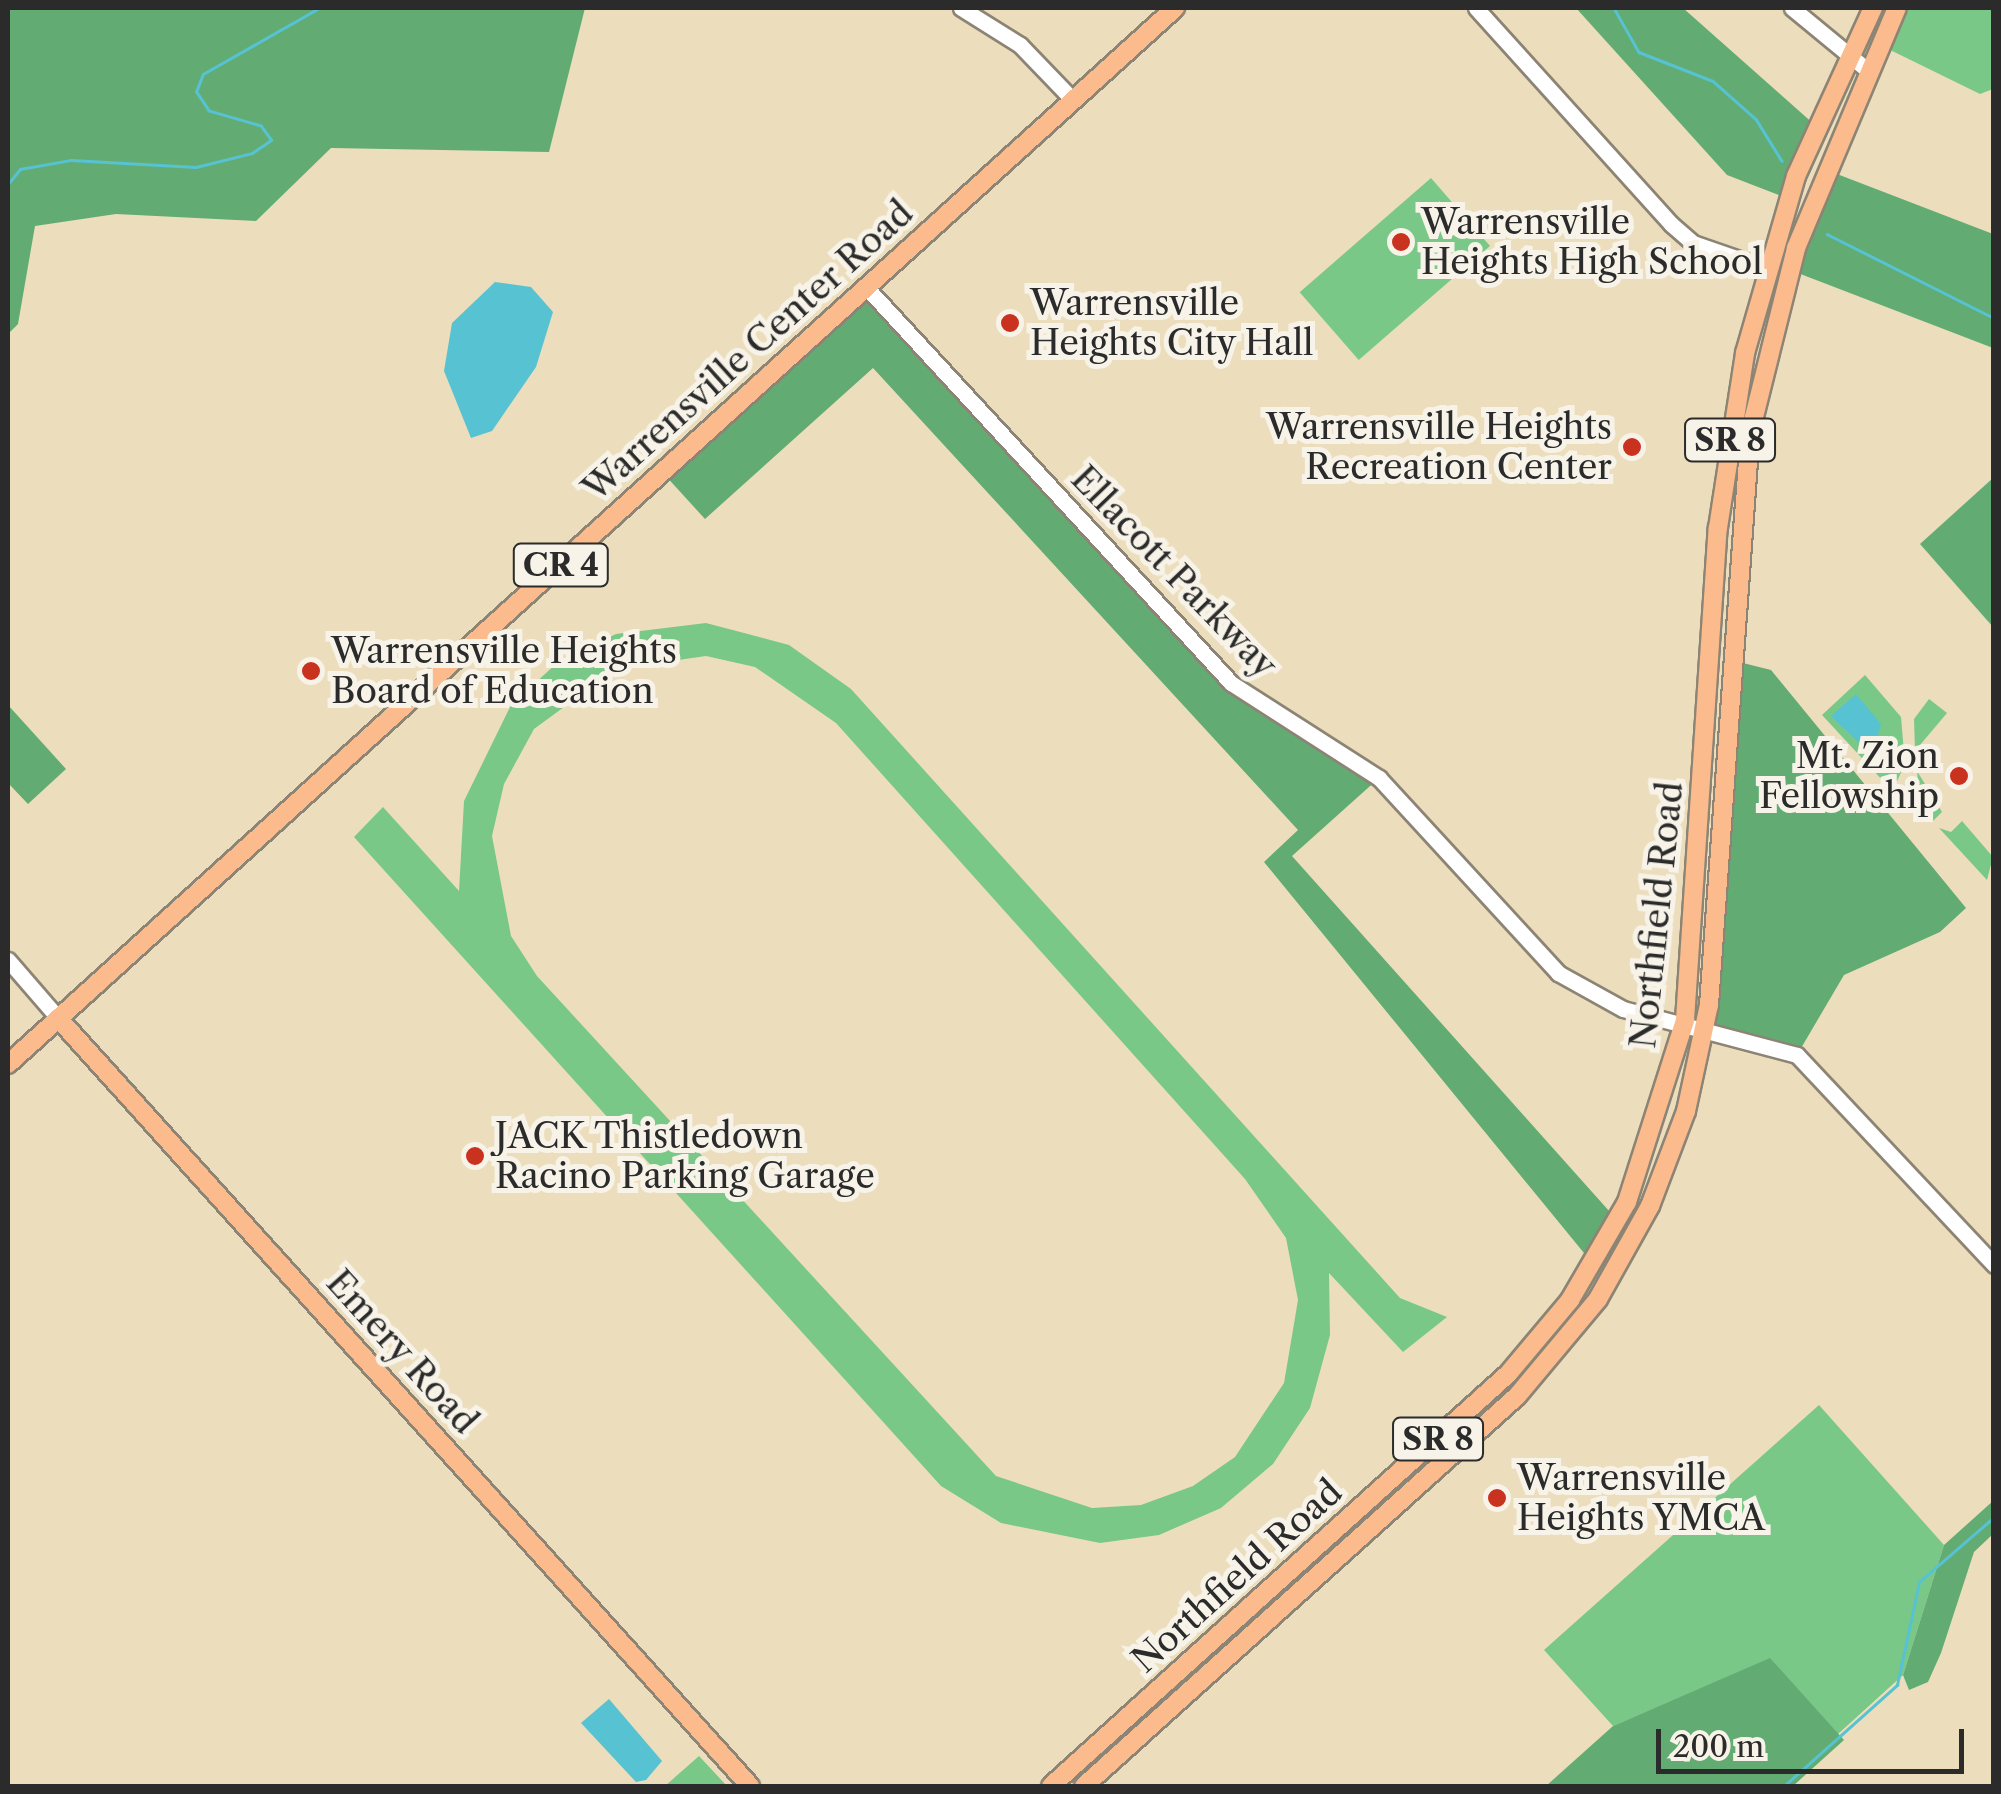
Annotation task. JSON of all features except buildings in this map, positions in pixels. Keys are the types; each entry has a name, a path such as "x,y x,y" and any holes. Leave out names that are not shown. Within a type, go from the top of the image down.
{"main road":[{"name":"Warrensville Center Road","path":"8,1064 1175,8"},
{"name":"Northfield Road","path":"1051,1786 1508,1374 1582,1282 1647,1156 1685,1020 1718,528 1765,268 1845,56 1873,8"},
{"name":"Northfield Road","path":"1084,1786 1518,1396 1598,1299 1673,1152 1706,1026 1750,433 1796,248 1866,69 1897,8"},
{"name":"Emery Road","path":"58,1018 750,1786"},
{"path":"1384,1487 1399,1504"},
{"path":"1304,1560 1318,1576"},
{"path":"1166,1684 1180,1700"}],"street":[{"path":"962,8 1020,45 1073,100"},
{"path":"1476,8 1671,224 1693,243 1765,268"},
{"path":"1792,8 1845,56 1866,69"},
{"name":"Ellacott Parkway","path":"866,288 1232,683 1379,778 1570,982 1623,1009 1766,1040 1822,1074 1994,1265"},
{"name":"Emery Road","path":"8,960 58,1018"}],"green space":[{"path":"8,8 585,8 549,152 331,148 256,221 116,214 35,226 18,324 8,334"},
{"path":"1576,8 1683,8 1816,126 1789,199 1727,175"},
{"path":"1897,8 1993,8 1993,89 1980,94 1878,44"},
{"path":"1824,169 1993,234 1993,348 1790,270"},
{"path":"1431,178 1490,246 1359,360 1300,292"},
{"path":"866,287 1231,683 1379,778 1292,856 1618,1221 1593,1264 1264,862 1298,830 873,368 705,519 663,473"},
{"path":"1993,478 1993,627 1920,544"},
{"path":"706,623 789,645 851,689 1400,1298 1447,1317 1403,1352 1329,1273 1330,1335 1310,1408 1273,1464 1221,1508 1159,1535 1100,1543 1001,1523 941,1486 354,837 383,807 459,891 464,801 511,705 557,663 616,634","holes":["706,656 755,667 836,723 1245,1179 1286,1238 1298,1300 1284,1383 1235,1457 1193,1486 1141,1505 1092,1508 996,1476 537,976 511,936 492,836 504,784 534,729 616,669"]},
{"path":"1731,660 1771,670 1966,908 1940,932 1844,975 1797,1055 1706,1026"},
{"path":"1865,675 1901,717 1905,764 1897,781 1884,782 1822,715"},
{"path":"1929,699 1947,713 1915,751 1914,719"},
{"path":"8,705 66,769 28,804 8,783"},
{"path":"1917,771 1942,812 1933,821 1921,808"},
{"path":"1962,821 1993,857 1987,880 1939,828 1951,832"},
{"path":"1819,1405 1944,1545 1903,1675 1838,1734 1770,1659 1613,1726 1544,1650"},
{"path":"1993,1501 1993,1534 1974,1552 1941,1653 1928,1682 1909,1690 1903,1675 1944,1545"},
{"path":"1770,1658 1844,1740 1793,1786 1546,1786 1613,1726"},
{"path":"699,1756 727,1786 665,1786"}],"water":[{"path":"495,282 531,287 553,312 536,367 492,431 471,438 444,371 452,323"},
{"path":"1856,694 1881,724 1872,755 1831,716"},
{"path":"609,1699 662,1761 646,1780 636,1782 581,1723"}],"waterway":[{"path":"8,184 20,169 71,160 196,167 252,153 271,140 261,126 209,111 196,92 203,74 319,8"},
{"path":"1614,8 1639,52 1713,81 1756,119 1782,161"},
{"path":"1827,234 1994,318"},
{"path":"1784,1786 1897,1685 1919,1582 1994,1517"}],"place":[{"name":"Warrensville Heights High School","path":"1401,242"},
{"name":"Warrensville Heights City Hall","path":"1010,323"},
{"name":"Warrensville Heights Recreation Center","path":"1632,447"},
{"name":"Warrensville Heights Board of Education","path":"311,671"},
{"name":"Mt. Zion Fellowship","path":"1959,776"},
{"name":"JACK Thistledown Racino Parking Garage","path":"475,1156"},
{"name":"Warrensville Heights YMCA","path":"1497,1498"}]}
